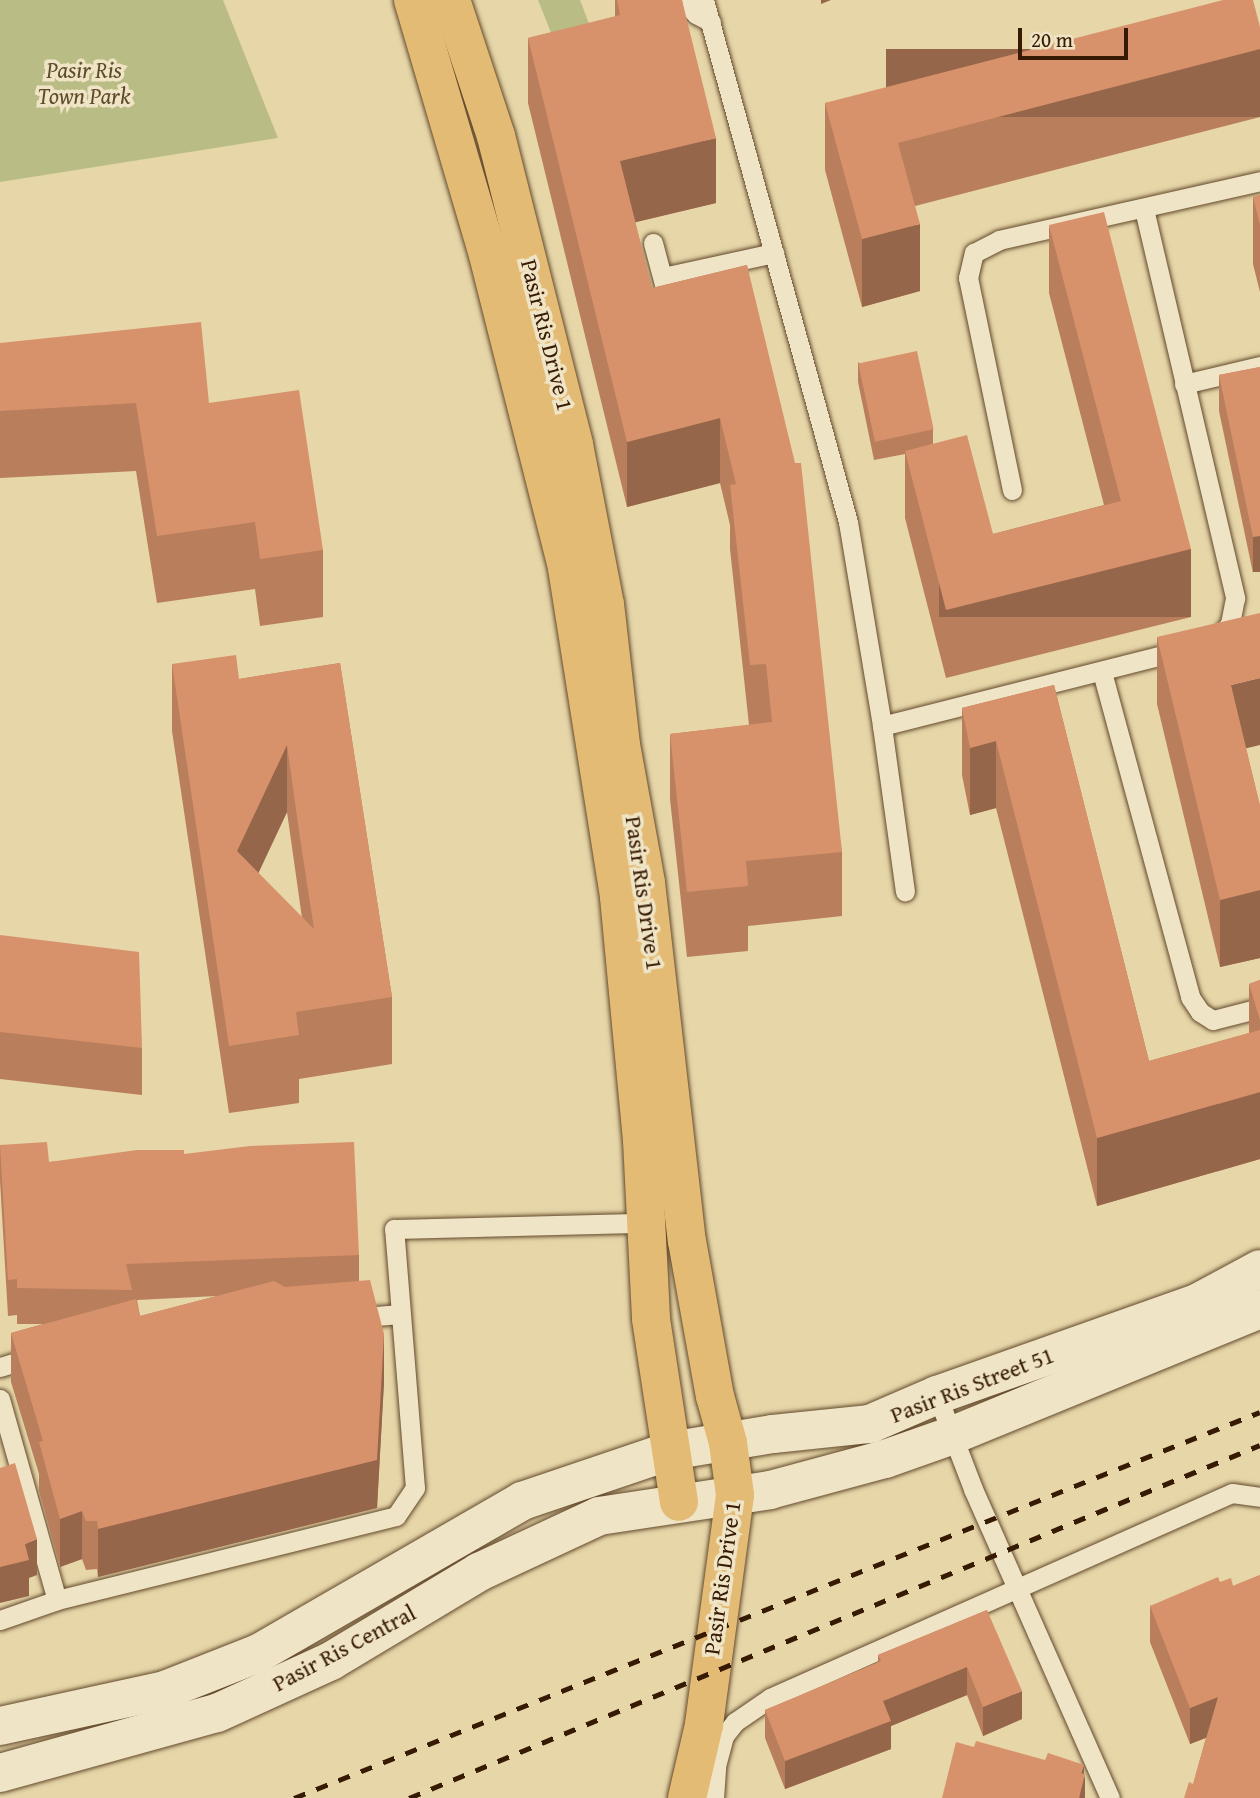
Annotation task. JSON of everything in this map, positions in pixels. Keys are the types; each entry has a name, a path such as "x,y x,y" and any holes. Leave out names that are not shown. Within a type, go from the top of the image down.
{"main road":[{"name":"Pasir Ris Drive 1","path":"413,0 488,256 567,568 619,897 642,1140 651,1320 679,1502"},
{"name":"Pasir Ris Drive 1","path":"451,0 496,136 577,458 605,604 621,745 646,883 687,1241 715,1396 728,1443 735,1495 704,1725 687,1798"}],"street":[{"name":"Pasir Ris Street 51","path":"670,1451 773,1434 870,1424 937,1395 1199,1302 1260,1269"},
{"name":"Pasir Ris Street 51","path":"679,1502 770,1490 885,1459 953,1435 1260,1309"},
{"name":"Pasir Ris Central","path":"0,1726 165,1690 259,1653 523,1501 670,1451"},
{"name":"Pasir Ris Central","path":"0,1773 216,1713 331,1661 479,1572 599,1516 679,1502"}],"lane":[{"path":"682,0 711,22"},
{"path":"704,0 848,522 882,726 905,891"},
{"path":"1012,490 968,278 974,253 999,240 1260,181"},
{"path":"882,726 1213,642 1230,624 1236,598 1144,209"},
{"path":"653,243 668,304"},
{"path":"663,277 774,253"},
{"path":"1184,384 1260,366"},
{"path":"1102,672 1190,998 1199,1012 1213,1020 1260,1008"},
{"path":"0,1620 57,1600 396,1516 415,1488 394,1229 646,1223"},
{"path":"336,1319 400,1314"},
{"path":"0,1367 48,1354"},
{"path":"937,1395 1017,1588 1110,1798"},
{"path":"0,1399 57,1600"},
{"path":"714,1798 716,1766 724,1736 735,1722 770,1698 1232,1493 1260,1497"}],"green space":[{"name":"Pasir Ris Town Park","path":"0,0 223,0 278,138 0,182"},
{"path":"538,0 580,0 591,29 555,43"}],"building":[{"path":"617,0 682,0 716,138 620,161 652,288 747,265 795,463 801,463 842,852 746,861 748,886 687,892 670,734 772,722 766,664 750,665 730,485 736,484 720,418 627,442 528,38 620,15"},
{"path":"1223,0 1253,0 1260,27 1260,49 898,143 920,224 862,239 825,103"},
{"path":"1260,195 1260,225 1253,197"},
{"path":"1104,212 1191,549 946,610 905,451 967,435 993,534 1121,501 1049,225"},
{"path":"201,322 209,403 299,390 323,550 260,559 255,522 157,536 136,403 0,411 0,343"},
{"path":"917,351 934,429 875,442 858,363"},
{"path":"1260,367 1260,536 1253,537 1219,375"},
{"path":"1260,613 1260,678 1231,685 1260,806 1260,890 1220,900 1157,637"},
{"path":"236,655 239,679 340,663 392,997 296,1012 299,1035 229,1046 172,664","holes":["287,745 314,929 237,851"]},
{"path":"1054,685 1149,1061 1260,1030 1260,1092 1097,1138 996,741 970,748 962,708"},
{"path":"0,935 139,952 142,1048 0,1032"},
{"path":"1260,980 1260,1020 1249,984"},
{"path":"47,1142 49,1162 137,1150 184,1150 184,1154 250,1146 354,1142 359,1255 126,1264 132,1290 17,1288 17,1279 8,1280 0,1145"},
{"path":"370,1280 384,1334 377,1460 98,1529 97,1521 86,1521 82,1511 60,1519 39,1442 43,1441 11,1333 136,1299 140,1316 274,1281 285,1287"},
{"path":"15,1463 37,1539 25,1544 29,1560 0,1567 0,1468"},
{"path":"1260,1575 1260,1798 1184,1798 1189,1782 1193,1784 1218,1697 1190,1708 1150,1606 1218,1577 1220,1582 1231,1578 1233,1586"},
{"path":"987,1610 1022,1691 983,1707 967,1667 883,1701 891,1721 785,1761 765,1710 881,1661 878,1655"},
{"path":"976,1741 1045,1760 1048,1753 1084,1765 1081,1773 1085,1774 1079,1798 942,1798 956,1742 974,1747"}],"railway":[{"path":"294,1798 1260,1412"},
{"path":"409,1798 1260,1445"}]}
